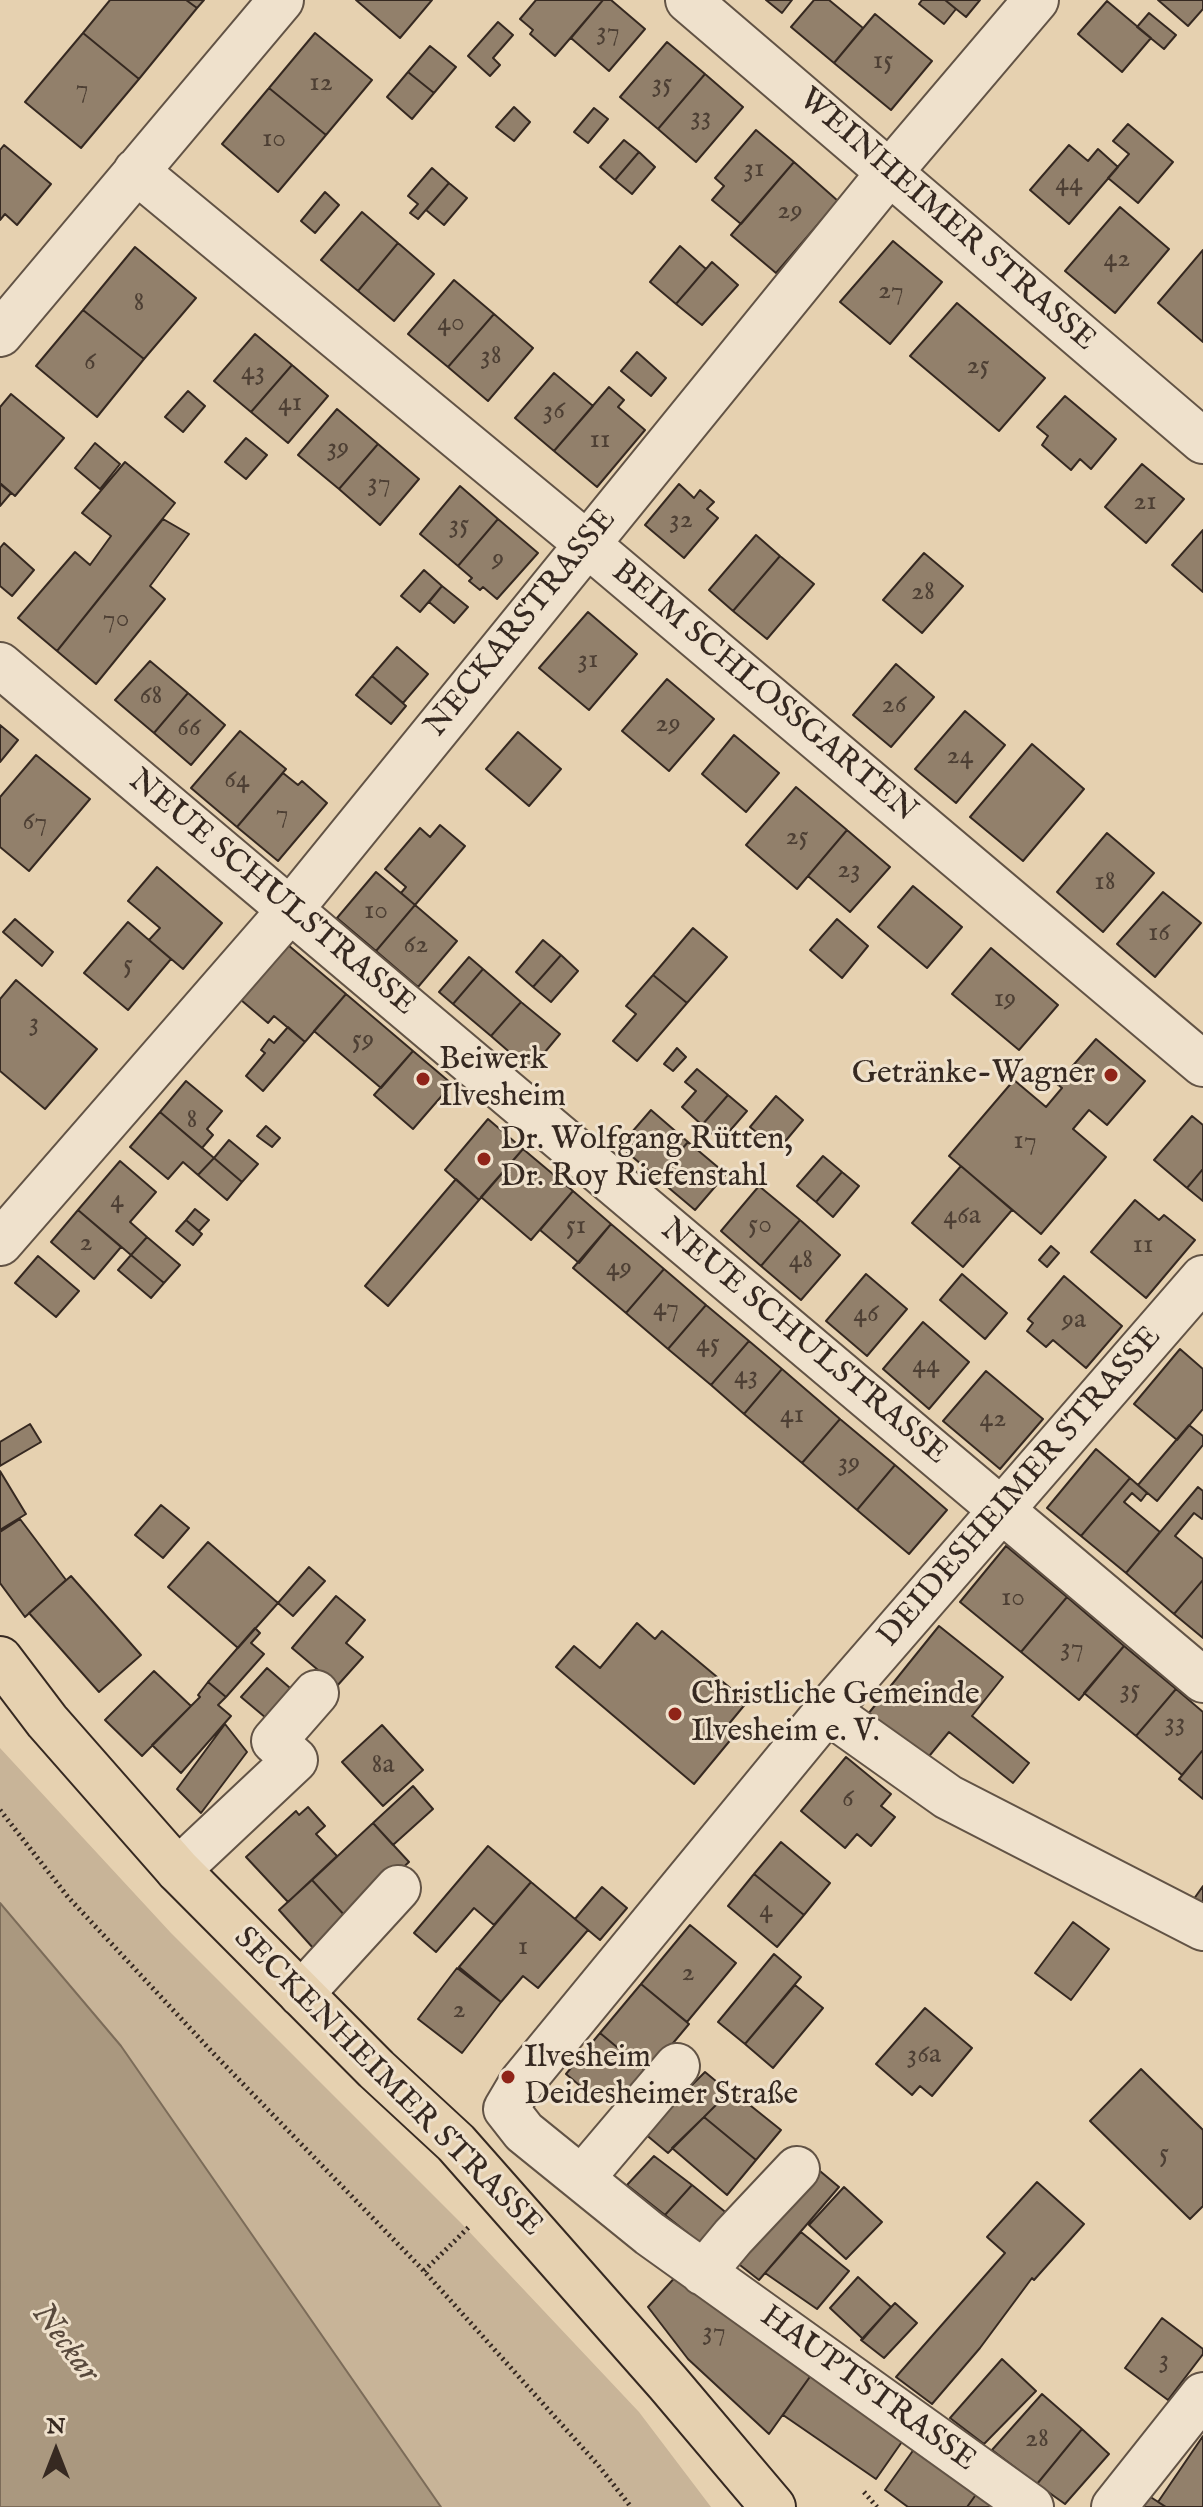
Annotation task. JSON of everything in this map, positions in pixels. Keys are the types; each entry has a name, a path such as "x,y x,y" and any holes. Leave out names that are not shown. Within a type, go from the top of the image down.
{"main road":[{"name":"SECKENHEIMER STRASSE","path":"0,1659 47,1721 178,1870 376,2069 456,2143 773,2507"}],"street":[{"path":"0,334 281,0"},
{"name":"WEINHEIMER STRASSE","path":"688,0 1203,441"},
{"name":"NECKARSTRASSE","path":"0,1243 290,910 889,173 1036,0"},
{"name":"BEIM SCHLOSSGARTEN","path":"136,171 587,544 1203,1064"},
{"name":"NEUE SCHULSTRASSE","path":"0,665 1203,1680"},
{"name":"DEIDESHEIMER STRASSE","path":"506,2109 522,2082 827,1711 1203,1278"},
{"path":"178,1870 295,1760 274,1741 316,1693"},
{"path":"827,1711 948,1797 1203,1928"},
{"path":"301,1994 398,1888"},
{"path":"582,2178 677,2066"},
{"name":"HAUPTSTRASSE","path":"506,2109 524,2132 582,2178 624,2222 650,2234 1031,2507"},
{"path":"703,2273 797,2169"},
{"path":"1114,2507 1203,2395"}],"path":[{"path":"0,1810 68,1897 214,2054 424,2271 598,2465 631,2507"},
{"path":"424,2271 473,2223"},
{"path":"864,2492 877,2507"}],"shaded area":[{"path":"0,1748 171,1933 461,2223 639,2412 711,2507 441,2507 121,2046 0,1903"}],"water":[{"name":"Neckar","path":"0,1903 121,2046 441,2507 0,2507"}],"building":[{"path":"110,0 186,0 197,8 139,79 83,33"},
{"path":"186,0 204,0 197,8"},
{"path":"356,0 432,0 400,38"},
{"path":"536,0 603,0 555,56 530,34 533,30 520,19"},
{"path":"603,0 611,0 645,29 609,71 571,38"},
{"path":"766,0 792,0 782,13"},
{"path":"814,0 829,0 863,28 834,63 791,27"},
{"path":"922,0 945,0 956,9 944,24 919,4"},
{"path":"945,0 980,0 966,17"},
{"path":"1158,0 1203,0 1203,9 1188,26"},
{"path":"1107,1 1151,38 1122,72 1078,34"},
{"path":"1149,13 1176,35 1164,49 1137,27"},
{"path":"875,14 932,61 891,110 834,63"},
{"path":"498,22 513,35 493,58 500,65 490,76 468,56"},
{"path":"83,33 139,79 81,148 25,102"},
{"path":"315,33 372,80 326,135 269,88"},
{"path":"667,42 705,74 658,129 620,97"},
{"path":"430,46 456,67 434,93 408,72"},
{"path":"408,72 434,93 412,119 387,97"},
{"path":"705,74 743,107 696,162 658,129"},
{"path":"269,88 326,135 278,192 222,144"},
{"path":"514,107 530,122 514,141 496,127"},
{"path":"594,108 608,119 588,143 574,132"},
{"path":"1128,124 1173,162 1138,203 1108,178 1129,154 1113,141"},
{"path":"756,130 794,162 741,224 712,200 724,186 715,178"},
{"path":"624,140 639,152 615,180 600,167"},
{"path":"4,145 51,184 17,225 5,214 0,220 0,150"},
{"path":"1069,145 1088,161 1098,149 1118,167 1069,224 1030,190"},
{"path":"639,152 655,167 632,194 615,180"},
{"path":"794,162 838,201 776,273 731,235"},
{"path":"432,168 449,183 418,219 410,213 418,204 408,196"},
{"path":"449,183 467,198 444,225 426,210"},
{"path":"325,192 339,205 315,233 301,221"},
{"path":"1120,207 1169,249 1115,313 1065,271"},
{"path":"362,212 398,243 358,291 321,260"},
{"path":"893,241 942,282 890,344 840,302"},
{"path":"398,243 434,274 394,321 358,291"},
{"path":"680,246 706,269 676,304 650,282"},
{"path":"135,247 196,298 144,359 83,310"},
{"path":"1203,250 1203,342 1158,303"},
{"path":"712,262 738,285 702,325 676,304"},
{"path":"454,280 494,314 448,367 408,334"},
{"path":"957,303 1045,378 999,431 910,356"},
{"path":"83,310 144,359 97,417 36,366"},
{"path":"494,314 533,348 488,401 448,367"},
{"path":"255,334 292,365 251,412 214,381"},
{"path":"637,352 666,378 651,396 621,371"},
{"path":"292,365 328,396 288,443 251,412"},
{"path":"554,373 593,406 554,451 515,418"},
{"path":"609,387 624,400 618,407 645,430 597,487 554,451"},
{"path":"188,391 205,406 183,432 165,417"},
{"path":"11,394 64,438 15,496 0,483 0,407"},
{"path":"1065,396 1116,439 1091,469 1080,459 1071,470 1042,445 1048,436 1037,427"},
{"path":"337,409 378,444 339,489 298,455"},
{"path":"246,438 267,455 246,479 225,462"},
{"path":"95,443 120,464 100,489 75,468"},
{"path":"378,444 419,479 380,525 339,489"},
{"path":"125,462 175,503 57,651 18,618 75,552 90,565 111,536 82,513"},
{"path":"1142,464 1184,499 1146,543 1105,507"},
{"path":"0,484 11,493 0,506"},
{"path":"679,484 694,498 700,490 714,502 707,509 718,518 684,558 645,525"},
{"path":"460,486 498,519 458,566 420,534"},
{"path":"163,519 189,534 150,586 165,599 96,684 57,651"},
{"path":"498,519 538,553 497,599 483,587 480,590 469,581 472,578 458,566"},
{"path":"1203,530 1203,592 1172,565"},
{"path":"756,535 780,556 733,611 709,590"},
{"path":"4,543 34,570 12,596 0,586 0,548"},
{"path":"924,553 963,586 922,633 883,600"},
{"path":"780,556 814,584 767,639 733,611"},
{"path":"424,570 442,586 420,612 401,596"},
{"path":"442,586 468,607 454,623 429,602"},
{"path":"588,612 637,654 589,710 539,668"},
{"path":"397,647 428,674 403,703 372,676"},
{"path":"150,661 188,693 154,733 115,700"},
{"path":"896,664 934,697 891,747 853,715"},
{"path":"372,676 406,706 391,724 356,695"},
{"path":"667,679 714,719 669,771 622,731"},
{"path":"188,693 225,725 191,765 154,733"},
{"path":"965,711 1005,745 956,803 915,769"},
{"path":"0,725 18,740 0,762"},
{"path":"240,731 286,769 237,827 191,788"},
{"path":"518,732 561,769 529,806 486,769"},
{"path":"734,735 779,773 746,812 702,774"},
{"path":"1032,744 1084,789 1023,861 970,817"},
{"path":"36,755 90,799 29,871 0,847 0,797"},
{"path":"283,773 298,785 302,781 327,803 278,861 237,827"},
{"path":"796,787 847,830 797,889 746,845"},
{"path":"440,825 465,846 415,905 401,893 406,887 385,869 420,828 430,837"},
{"path":"847,830 890,867 850,912 808,876"},
{"path":"1107,833 1154,873 1103,932 1057,892"},
{"path":"157,867 222,923 183,969 149,940 160,928 128,901"},
{"path":"376,872 415,905 376,951 337,918"},
{"path":"913,886 962,927 927,968 878,927"},
{"path":"1163,892 1201,923 1155,977 1117,944"},
{"path":"415,905 457,941 418,987 376,951"},
{"path":"15,919 53,952 42,966 3,932"},
{"path":"837,919 868,946 842,978 810,950"},
{"path":"128,922 171,959 128,1010 84,973"},
{"path":"693,928 727,957 687,1003 653,975"},
{"path":"543,940 561,955 533,987 516,972"},
{"path":"288,945 346,994 305,1042 274,1016 268,1023 241,1000"},
{"path":"991,948 1058,1005 1019,1050 952,994"},
{"path":"561,955 578,971 551,1002 533,987"},
{"path":"469,957 483,969 453,1004 439,992"},
{"path":"483,969 521,1002 491,1036 453,1004"},
{"path":"653,975 687,1003 637,1061 613,1041 636,1014 626,1006"},
{"path":"16,980 97,1049 45,1109 0,1071 0,999"},
{"path":"346,994 413,1051 381,1088 314,1031"},
{"path":"521,1002 560,1034 530,1070 491,1036"},
{"path":"288,1027 305,1042 263,1091 246,1076 265,1053 261,1050 269,1039 274,1043"},
{"path":"1096,1039 1145,1081 1107,1125 1089,1110 1073,1129 1106,1157 1041,1234 949,1156 1014,1080 1046,1107 1062,1088 1057,1084"},
{"path":"677,1048 686,1057 673,1071 664,1064"},
{"path":"413,1051 452,1084 413,1129 374,1095"},
{"path":"697,1069 728,1095 702,1125 682,1107 696,1091 685,1082"},
{"path":"186,1081 222,1111 207,1129 213,1135 202,1148 160,1112"},
{"path":"728,1095 747,1111 721,1141 702,1125"},
{"path":"776,1096 803,1120 778,1150 750,1127"},
{"path":"651,1110 688,1142 657,1178 620,1146"},
{"path":"160,1112 214,1158 198,1175 183,1162 168,1179 130,1147"},
{"path":"1192,1116 1203,1125 1203,1169 1187,1188 1154,1160"},
{"name":"Dr. Wolfgang Rütten, Dr. Roy Riefenstahl","path":"488,1119 523,1149 479,1200 445,1170"},
{"path":"266,1126 280,1138 272,1147 257,1136"},
{"path":"229,1140 258,1164 242,1182 214,1158"},
{"path":"688,1142 726,1174 695,1210 657,1178"},
{"path":"523,1149 573,1191 531,1240 481,1197"},
{"path":"823,1156 842,1172 816,1202 797,1186"},
{"path":"214,1158 242,1182 227,1200 198,1175"},
{"path":"120,1161 156,1192 130,1222 147,1237 131,1255 78,1210"},
{"path":"961,1166 1012,1210 963,1267 912,1223"},
{"path":"1203,1169 1203,1201 1187,1188"},
{"path":"842,1172 859,1186 833,1217 816,1202"},
{"path":"456,1179 479,1200 388,1306 365,1286"},
{"path":"759,1186 800,1220 761,1266 721,1231"},
{"path":"573,1191 611,1224 579,1263 540,1230"},
{"path":"1135,1200 1159,1220 1164,1215 1195,1240 1146,1298 1091,1252"},
{"path":"195,1209 209,1220 199,1231 186,1220"},
{"path":"78,1210 121,1247 94,1279 51,1242"},
{"path":"186,1220 202,1234 193,1245 176,1231"},
{"path":"800,1220 840,1255 801,1300 761,1266"},
{"path":"611,1224 664,1269 626,1313 573,1268"},
{"path":"147,1237 180,1265 164,1283 131,1255"},
{"path":"1051,1246 1059,1253 1047,1267 1039,1260"},
{"path":"131,1255 164,1283 151,1298 118,1270"},
{"path":"38,1256 79,1291 56,1317 15,1283"},
{"path":"664,1269 706,1305 668,1349 626,1313"},
{"path":"866,1274 907,1309 867,1356 826,1321"},
{"path":"962,1274 1007,1313 985,1339 940,1300"},
{"path":"1064,1276 1122,1326 1086,1368 1053,1340 1046,1347 1027,1331 1033,1323 1028,1319"},
{"path":"706,1305 749,1341 711,1385 668,1349"},
{"path":"923,1322 969,1362 929,1409 883,1369"},
{"path":"749,1341 782,1369 744,1414 711,1385"},
{"path":"1180,1349 1203,1369 1203,1409 1177,1440 1134,1404"},
{"path":"782,1369 840,1419 802,1463 744,1414"},
{"path":"986,1371 1043,1419 1000,1469 943,1421"},
{"path":"840,1419 895,1465 857,1510 802,1463"},
{"path":"30,1424 41,1442 0,1466 0,1442"},
{"path":"1189,1425 1203,1436 1203,1445 1157,1501 1138,1485"},
{"path":"1096,1449 1130,1478 1081,1536 1047,1508"},
{"path":"895,1465 947,1510 909,1554 857,1510"},
{"path":"0,1471 26,1514 0,1530"},
{"path":"1130,1478 1147,1493 1141,1501 1132,1493 1124,1502 1160,1532 1126,1573 1081,1536"},
{"path":"1198,1487 1203,1491 1203,1518 1194,1513 1175,1536 1203,1559 1203,1580 1174,1614 1126,1573"},
{"path":"161,1505 189,1528 163,1558 135,1535"},
{"path":"20,1519 66,1580 25,1617 0,1583 0,1532"},
{"path":"208,1542 278,1603 238,1648 168,1587"},
{"path":"1006,1546 1067,1597 1021,1652 960,1602"},
{"path":"309,1567 325,1581 293,1616 278,1603"},
{"path":"71,1576 141,1655 99,1692 29,1613"},
{"path":"1203,1580 1203,1638 1174,1614"},
{"path":"336,1596 365,1620 346,1643 363,1657 337,1686 292,1648"},
{"path":"1067,1597 1124,1646 1079,1700 1021,1652"},
{"name":"Christliche Gemeinde Ilvesheim e. V.","path":"637,1623 655,1639 662,1631 747,1702 728,1725 737,1732 694,1784 556,1667 574,1646 600,1668"},
{"path":"939,1626 1003,1677 972,1716 1029,1763 1013,1783 949,1732 921,1766 864,1719"},
{"path":"255,1628 260,1633 251,1643 264,1654 226,1697 208,1682"},
{"path":"1124,1646 1176,1689 1136,1736 1084,1693"},
{"path":"267,1668 297,1694 272,1723 241,1697"},
{"path":"154,1671 191,1706 142,1756 105,1720"},
{"path":"208,1682 226,1697 218,1705 231,1716 181,1773 152,1745 200,1697 198,1695"},
{"path":"1176,1689 1203,1712 1203,1750 1182,1775 1136,1736"},
{"path":"225,1724 247,1752 201,1813 177,1789"},
{"path":"382,1725 423,1770 383,1806 342,1762"},
{"path":"1203,1750 1203,1799 1179,1779"},
{"path":"846,1757 891,1794 881,1806 895,1817 871,1846 857,1834 845,1848 801,1811"},
{"path":"413,1786 433,1809 393,1845 373,1823"},
{"path":"308,1807 325,1826 316,1834 337,1856 288,1902 246,1857 296,1811 299,1815"},
{"path":"373,1823 409,1862 347,1918 312,1880"},
{"path":"781,1842 830,1883 804,1915 754,1874"},
{"path":"488,1846 531,1882 494,1925 474,1908 436,1952 414,1933"},
{"path":"754,1874 804,1915 777,1947 728,1906"},
{"path":"312,1880 347,1918 314,1949 279,1910"},
{"path":"531,1882 588,1930 538,1988 523,1976 501,2002 459,1967"},
{"path":"1203,1886 1203,1912 1191,1903"},
{"path":"602,1887 627,1908 600,1940 575,1919"},
{"path":"1073,1922 1109,1949 1071,2000 1035,1973"},
{"path":"690,1925 736,1963 687,2022 641,1984"},
{"path":"774,1954 801,1977 745,2044 718,2022"},
{"path":"457,1968 501,2002 462,2053 418,2019"},
{"path":"641,1984 689,2024 648,2073 600,2033"},
{"path":"795,1985 823,2008 773,2068 745,2044"},
{"path":"925,2008 972,2048 932,2096 920,2086 912,2095 876,2064"},
{"path":"600,2033 648,2073 621,2106 604,2092 598,2101 566,2074"},
{"path":"1141,2069 1203,2130 1203,2206 1190,2219 1090,2121"},
{"path":"705,2072 729,2092 668,2153 644,2133"},
{"path":"731,2090 781,2130 756,2160 704,2117"},
{"path":"704,2117 756,2160 727,2195 672,2148"},
{"path":"654,2156 692,2185 665,2215 627,2185"},
{"path":"814,2166 839,2187 759,2280 731,2258"},
{"path":"1037,2182 1084,2224 1034,2280 1032,2278 980,2348 932,2404 896,2377 1005,2253 987,2237"},
{"path":"692,2185 729,2215 704,2246 665,2215"},
{"path":"844,2187 882,2222 846,2259 809,2225"},
{"path":"801,2232 849,2271 817,2309 765,2273"},
{"path":"679,2273 814,2371 769,2434 688,2359 648,2307"},
{"path":"858,2277 891,2307 863,2339 830,2308"},
{"path":"895,2303 917,2323 884,2358 861,2340"},
{"path":"1162,2318 1203,2349 1203,2354 1168,2400 1125,2368"},
{"path":"1002,2359 1036,2391 984,2444 950,2418"},
{"path":"814,2371 906,2436 876,2479 783,2415"},
{"path":"1042,2394 1082,2429 1037,2484 992,2450"},
{"path":"1082,2429 1109,2454 1065,2504 1037,2484"},
{"path":"1203,2436 1203,2507 1166,2507 1158,2502"},
{"path":"917,2445 980,2489 967,2507 908,2507 885,2490"},
{"path":"980,2489 1005,2507 967,2507"},
{"path":"1149,2496 1166,2507 1142,2507"}],"place":[{"name":"Getränke-Wagner","path":"1111,1075"},
{"name":"Beiwerk Ilvesheim","path":"423,1079"},
{"name":"Dr. Wolfgang Rütten, Dr. Roy Riefenstahl","path":"484,1159"},
{"name":"Christliche Gemeinde Ilvesheim e. V.","path":"675,1714"},
{"name":"Ilvesheim Deidesheimer Straße","path":"508,2077"}]}
